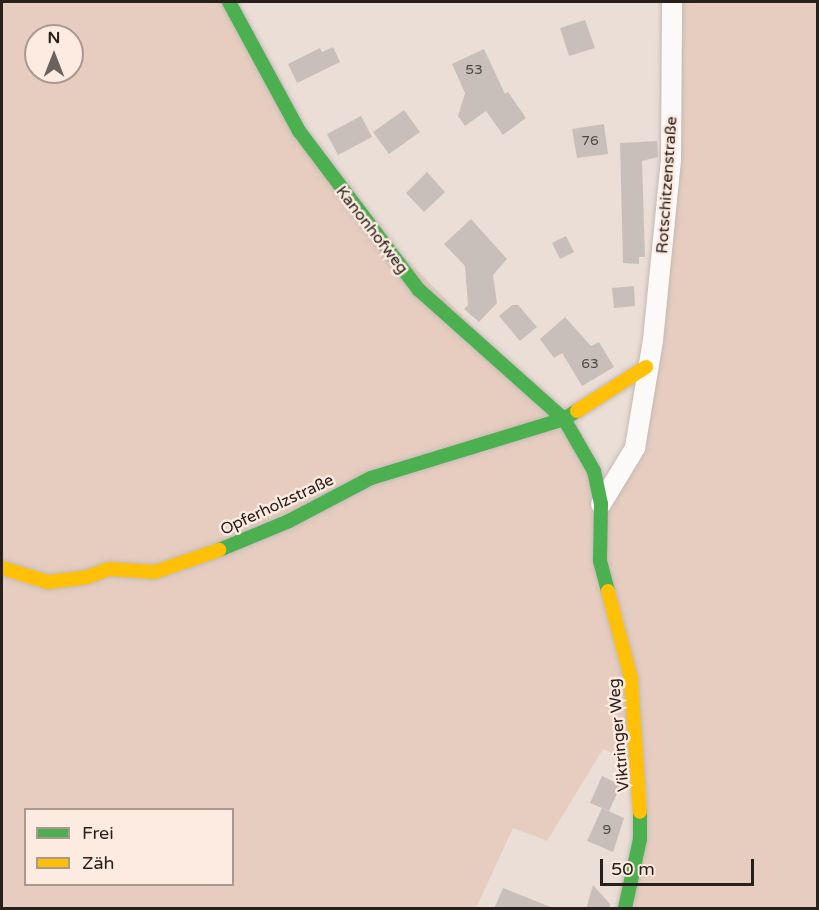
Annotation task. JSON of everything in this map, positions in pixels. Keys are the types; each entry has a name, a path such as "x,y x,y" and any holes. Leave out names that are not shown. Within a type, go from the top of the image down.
{"street":[{"name":"Kanonhofweg","path":"229,2 299,131 419,290 564,419 594,471 601,504 600,561"},
{"name":"Rotschitzenstraße","path":"646,367 657,309 671,159 672,2"},
{"path":"564,419 646,367"},
{"path":"601,504 635,448 646,367"},
{"name":"Opferholzstraße","path":"2,568 48,582 87,577 109,569 155,572 203,557 289,521 371,478 564,419"},
{"name":"Viktringer Weg","path":"600,561 631,678 640,776 640,839 625,909"}],"shaded area":[{"path":"2,2 229,2 349,201 564,419 601,503 625,468 653,340 672,2 817,2 817,908 625,908 639,766 603,749 547,841 513,828 476,908 2,908"}],"building":[{"path":"585,20 595,48 569,56 560,28"},
{"path":"333,47 340,62 297,83 288,64 320,48 322,52"},
{"path":"484,49 505,94 508,92 526,118 503,135 486,111 465,126 458,116 465,93 452,64"},
{"path":"404,110 420,132 389,154 373,132"},
{"path":"361,116 372,137 338,155 327,134"},
{"path":"604,124 608,154 577,158 572,129"},
{"path":"657,141 658,157 642,161 645,257 639,257 639,264 623,263 620,143"},
{"path":"427,172 445,192 424,212 406,193"},
{"path":"471,219 507,259 493,275 497,303 479,322 464,309 468,305 465,266 444,244"},
{"path":"566,236 574,252 560,259 552,243"},
{"path":"634,286 635,306 614,308 612,288"},
{"path":"512,305 518,305 537,327 520,341 499,316"},
{"path":"565,317 591,346 599,342 614,367 582,386 562,353 554,358 540,339"},
{"path":"602,776 621,785 609,811 590,803"},
{"path":"602,808 624,818 613,852 587,841"},
{"path":"593,885 610,904 610,909 586,909"},
{"path":"503,888 553,908 553,909 494,909"}],"traffic: fast":[{"path":"229,2 299,131 419,290 564,419 594,471 601,504 600,561 608,591"},
{"path":"219,550 289,521 371,478 564,419 577,411"},
{"path":"625,908 640,839 640,812"}],"traffic: slow":[{"path":"577,411 646,367"},
{"path":"2,568 48,582 87,577 109,569 155,572 219,550"},
{"path":"608,591 631,678 640,812"}]}
